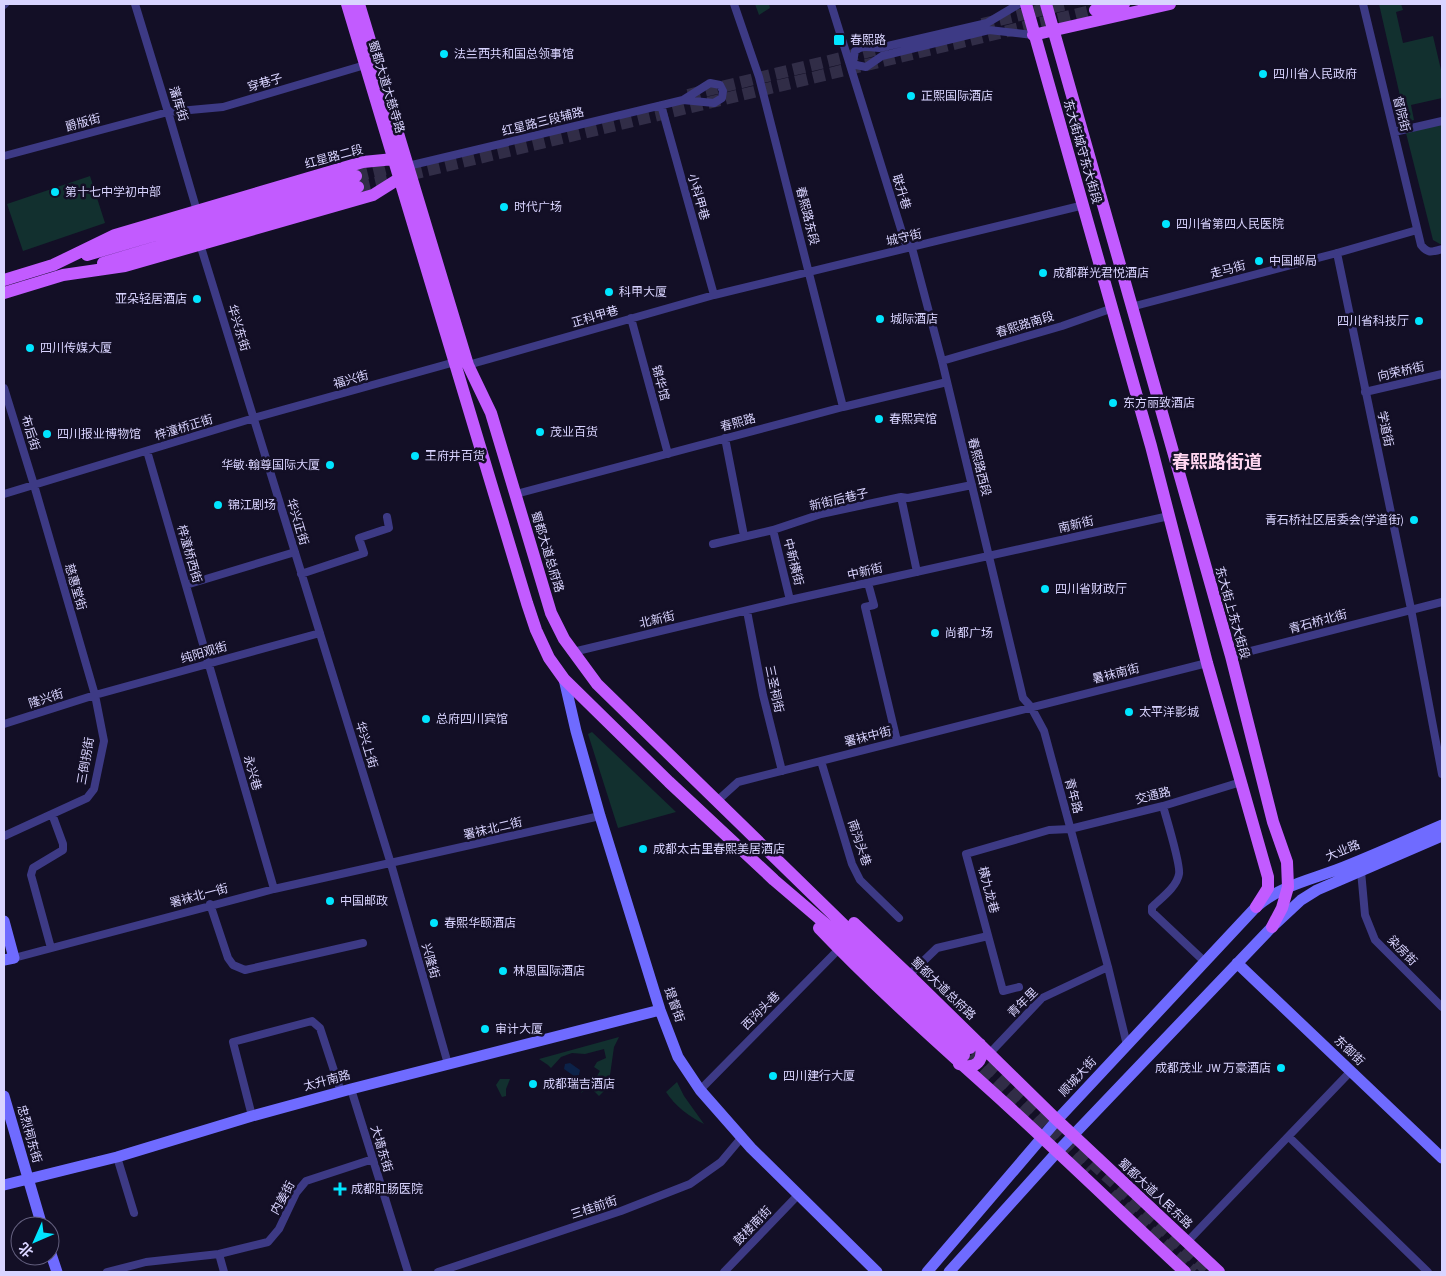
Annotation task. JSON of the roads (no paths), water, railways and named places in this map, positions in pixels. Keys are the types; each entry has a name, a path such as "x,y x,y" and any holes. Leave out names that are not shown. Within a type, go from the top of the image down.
{"main road":[{"name":"蜀都大道大慈寺路","path":"347,4 400,178"},
{"name":"蜀都大道大慈寺路","path":"359,4 408,166"},
{"name":"东大街城守东大街段","path":"1026,4 1033,35 1113,308"},
{"name":"东大街城守东大街段","path":"1046,4 1131,307"},
{"path":"1095,10 1124,4"},
{"path":"1033,35 1170,4"},
{"path":"63,275 125,266 373,195 400,178 408,166 394,159"},
{"name":"红星路二段","path":"4,280 53,265 115,235 362,162 394,159"},
{"name":"蜀都大道总府路","path":"408,166 468,365 490,413 551,614 564,639 596,684 788,869 968,1053 1042,1138"},
{"name":"蜀都大道总府路","path":"400,178 536,630 549,658 564,679 669,782 774,880 842,938 968,1053"},
{"path":"4,293 357,181 53,265"},
{"name":"东大街上东大街段","path":"1131,307 1231,656 1273,822 1287,862 1288,887 1282,908 1272,927"},
{"path":"1113,308 1207,663 1268,877 1268,888 1256,907"},
{"name":"提督街","path":"564,679 576,731 600,816 660,1010 678,1056 700,1090 751,1148 877,1272"},
{"path":"1254,828 1261,833 1268,831 1273,822"},
{"name":"大业路","path":"1256,907 1269,896 1288,887 1336,870 1442,825"},
{"name":"大业路","path":"1272,927 1301,900 1321,888 1442,836"},
{"name":"蜀都大道总府路","path":"788,869 856,925 909,975 968,1053"},
{"name":"蜀都大道总府路","path":"774,880 839,949 968,1053 989,1054 1073,1135"},
{"name":"顺城大街","path":"927,1272 1057,1120 1256,907"},
{"path":"4,921 9,959"},
{"path":"949,1272 1058,1151 1272,927"},
{"name":"东御街","path":"1237,963 1442,1158"},
{"name":"太升南路","path":"4,1185 117,1157 252,1116 660,1010"},
{"name":"忠烈祠东街","path":"4,1096 39,1216"},
{"name":"蜀都大道人民东路","path":"1073,1135 1219,1272"},
{"path":"1042,1138 1185,1272"}],"street":[{"name":"藩库街","path":"134,4 197,211"},
{"name":"春熙路东段","path":"734,4 759,77 843,406"},
{"name":"联升巷","path":"831,4 905,242 912,248 942,361"},
{"path":"1019,4 987,23 879,48 862,47 855,51 853,62 856,65 866,67 882,56 989,30 1033,35"},
{"name":"督院街","path":"1363,4 1421,245 1426,251 1430,252 1442,249"},
{"name":"穿巷子","path":"168,112 223,107 365,65"},
{"name":"红星路三段辅路","path":"408,166 683,100 714,103 720,100 723,91 720,85 710,83 683,100"},
{"name":"小科甲巷","path":"661,105 714,295"},
{"name":"爵版街","path":"4,156 168,112"},
{"path":"1394,132 1442,121"},
{"name":"城守街","path":"729,291 1084,205"},
{"name":"走马街","path":"1131,307 1418,230"},
{"name":"华兴东街","path":"200,244 254,418"},
{"name":"学道街","path":"1337,253 1411,609 1442,774"},
{"name":"正科甲巷","path":"468,365 729,291"},
{"name":"春熙路南段","path":"942,361 1062,326 1113,308"},
{"name":"锦华馆","path":"631,318 668,454"},
{"path":"942,361 947,382"},
{"name":"福兴街","path":"254,418 455,362"},
{"name":"向荣桥街","path":"1365,392 1442,374"},
{"name":"春熙路","path":"516,494 843,406 947,382"},
{"name":"春熙路西段","path":"947,382 988,556"},
{"name":"布后街","path":"4,388 34,485"},
{"name":"梓潼桥正街","path":"4,494 254,418"},
{"name":"华兴正街","path":"254,418 320,633"},
{"path":"726,438 744,536"},
{"name":"梓潼桥西街","path":"147,451 209,664"},
{"name":"慈惠堂街","path":"34,485 95,695"},
{"name":"新街后巷子","path":"712,544 773,530 821,514 901,497 908,498 972,485"},
{"path":"901,497 917,572"},
{"name":"南新街","path":"988,556 1169,516"},
{"path":"301,574 364,553 360,538 389,528 387,517"},
{"name":"中新横街","path":"773,530 790,600"},
{"path":"186,585 295,552"},
{"name":"中新街","path":"747,610 988,556"},
{"name":"青年路","path":"988,556 1023,698 1031,707 1044,731 1108,967 1127,1045"},
{"path":"868,583 874,605 865,607 897,741"},
{"name":"青石桥北街","path":"1231,656 1442,602"},
{"name":"北新街","path":"573,652 747,610"},
{"name":"三圣祠街","path":"747,610 763,695 782,771"},
{"name":"纯阳观街","path":"95,695 320,633"},
{"name":"华兴上街","path":"320,633 391,864"},
{"name":"暑袜南街","path":"1031,707 1207,663"},
{"name":"永兴巷","path":"209,664 274,889"},
{"name":"隆兴街","path":"4,724 95,695"},
{"name":"三倒拐街","path":"4,836 87,798 94,789 104,740 95,695"},
{"name":"署袜中街","path":"717,801 738,782 1031,707"},
{"name":"南沟头巷","path":"821,761 852,864 860,880 900,918"},
{"name":"交通路","path":"1070,829 1163,806 1241,782"},
{"path":"1163,806 1180,874 1175,884 1152,907 1152,912 1205,962"},
{"path":"51,948 31,875 33,868 63,850 63,844 52,814"},
{"name":"署袜北二街","path":"391,864 600,816"},
{"name":"横九龙巷","path":"1019,987 1003,992 966,854 1049,830 1070,829"},
{"name":"署袜北一街","path":"9,959 210,904 391,864"},
{"name":"兴隆街","path":"391,864 448,1064"},
{"name":"染房街","path":"1360,871 1365,915 1375,940 1442,1007"},
{"path":"210,904 228,958 234,965 245,970 363,943"},
{"path":"909,975 937,948 988,936"},
{"name":"西沟头巷","path":"700,1090 839,949"},
{"name":"青年里","path":"989,1054 1042,998 1108,967"},
{"name":"大墙东街","path":"252,1116 233,1042 312,1020 320,1028 373,1158 408,1272"},
{"path":"1187,1242 1351,1072"},
{"name":"三桂前街","path":"438,1272 621,1211 690,1184 721,1162 742,1137"},
{"path":"1289,1137 1428,1272"},
{"path":"117,1157 134,1213"},
{"name":"内姜街","path":"107,1272 146,1262 219,1254 268,1242 279,1229 296,1193 306,1180 373,1158"},
{"name":"鼓楼南街","path":"724,1272 799,1194"},
{"path":"219,1254 224,1272"}],"water":[{"path":"570,1063 580,1070 579,1075 574,1076 564,1069 565,1064"}],"tunnel":[{"path":"982,24 1067,4"},
{"path":"358,187 1095,10"},
{"path":"688,95 887,47"},
{"path":"356,176 406,164"},
{"path":"974,1052 1209,1272"},
{"path":"968,1058 1088,1172"},
{"path":"1111,1194 1194,1272"}],"place":[{"name":"春熙路","path":"839,40"},
{"name":"法兰西共和国总领事馆","path":"444,54"},
{"name":"四川省人民政府","path":"1263,74"},
{"name":"正熙国际酒店","path":"911,96"},
{"name":"第十七中学初中部","path":"55,192"},
{"name":"时代广场","path":"504,207"},
{"name":"四川省第四人民医院","path":"1166,224"},
{"name":"中国邮局","path":"1259,261"},
{"name":"成都群光君悦酒店","path":"1043,273"},
{"name":"科甲大厦","path":"609,292"},
{"name":"亚朵轻居酒店","path":"197,299"},
{"name":"城际酒店","path":"880,319"},
{"name":"四川省科技厅","path":"1419,321"},
{"name":"四川传媒大厦","path":"30,348"},
{"name":"东方丽致酒店","path":"1113,403"},
{"name":"春熙宾馆","path":"879,419"},
{"name":"茂业百货","path":"540,432"},
{"name":"四川报业博物馆","path":"47,434"},
{"name":"王府井百货","path":"415,456"},
{"name":"华敏·翰尊国际大厦","path":"330,465"},
{"name":"锦江剧场","path":"218,505"},
{"name":"青石桥社区居委会(学道街)","path":"1414,520"},
{"name":"四川省财政厅","path":"1045,589"},
{"name":"尚都广场","path":"935,633"},
{"name":"太平洋影城","path":"1129,712"},
{"name":"总府四川宾馆","path":"426,719"},
{"name":"成都太古里春熙美居酒店","path":"643,849"},
{"name":"中国邮政","path":"330,901"},
{"name":"春熙华颐酒店","path":"434,923"},
{"name":"林恩国际酒店","path":"503,971"},
{"name":"审计大厦","path":"485,1029"},
{"name":"成都茂业 JW 万豪酒店","path":"1281,1068"},
{"name":"四川建行大厦","path":"773,1076"},
{"name":"成都瑞吉酒店","path":"533,1084"},
{"name":"成都肛肠医院","path":"340,1189"}],"district":[{"name":"春熙路街道","path":"1217,462"}]}
